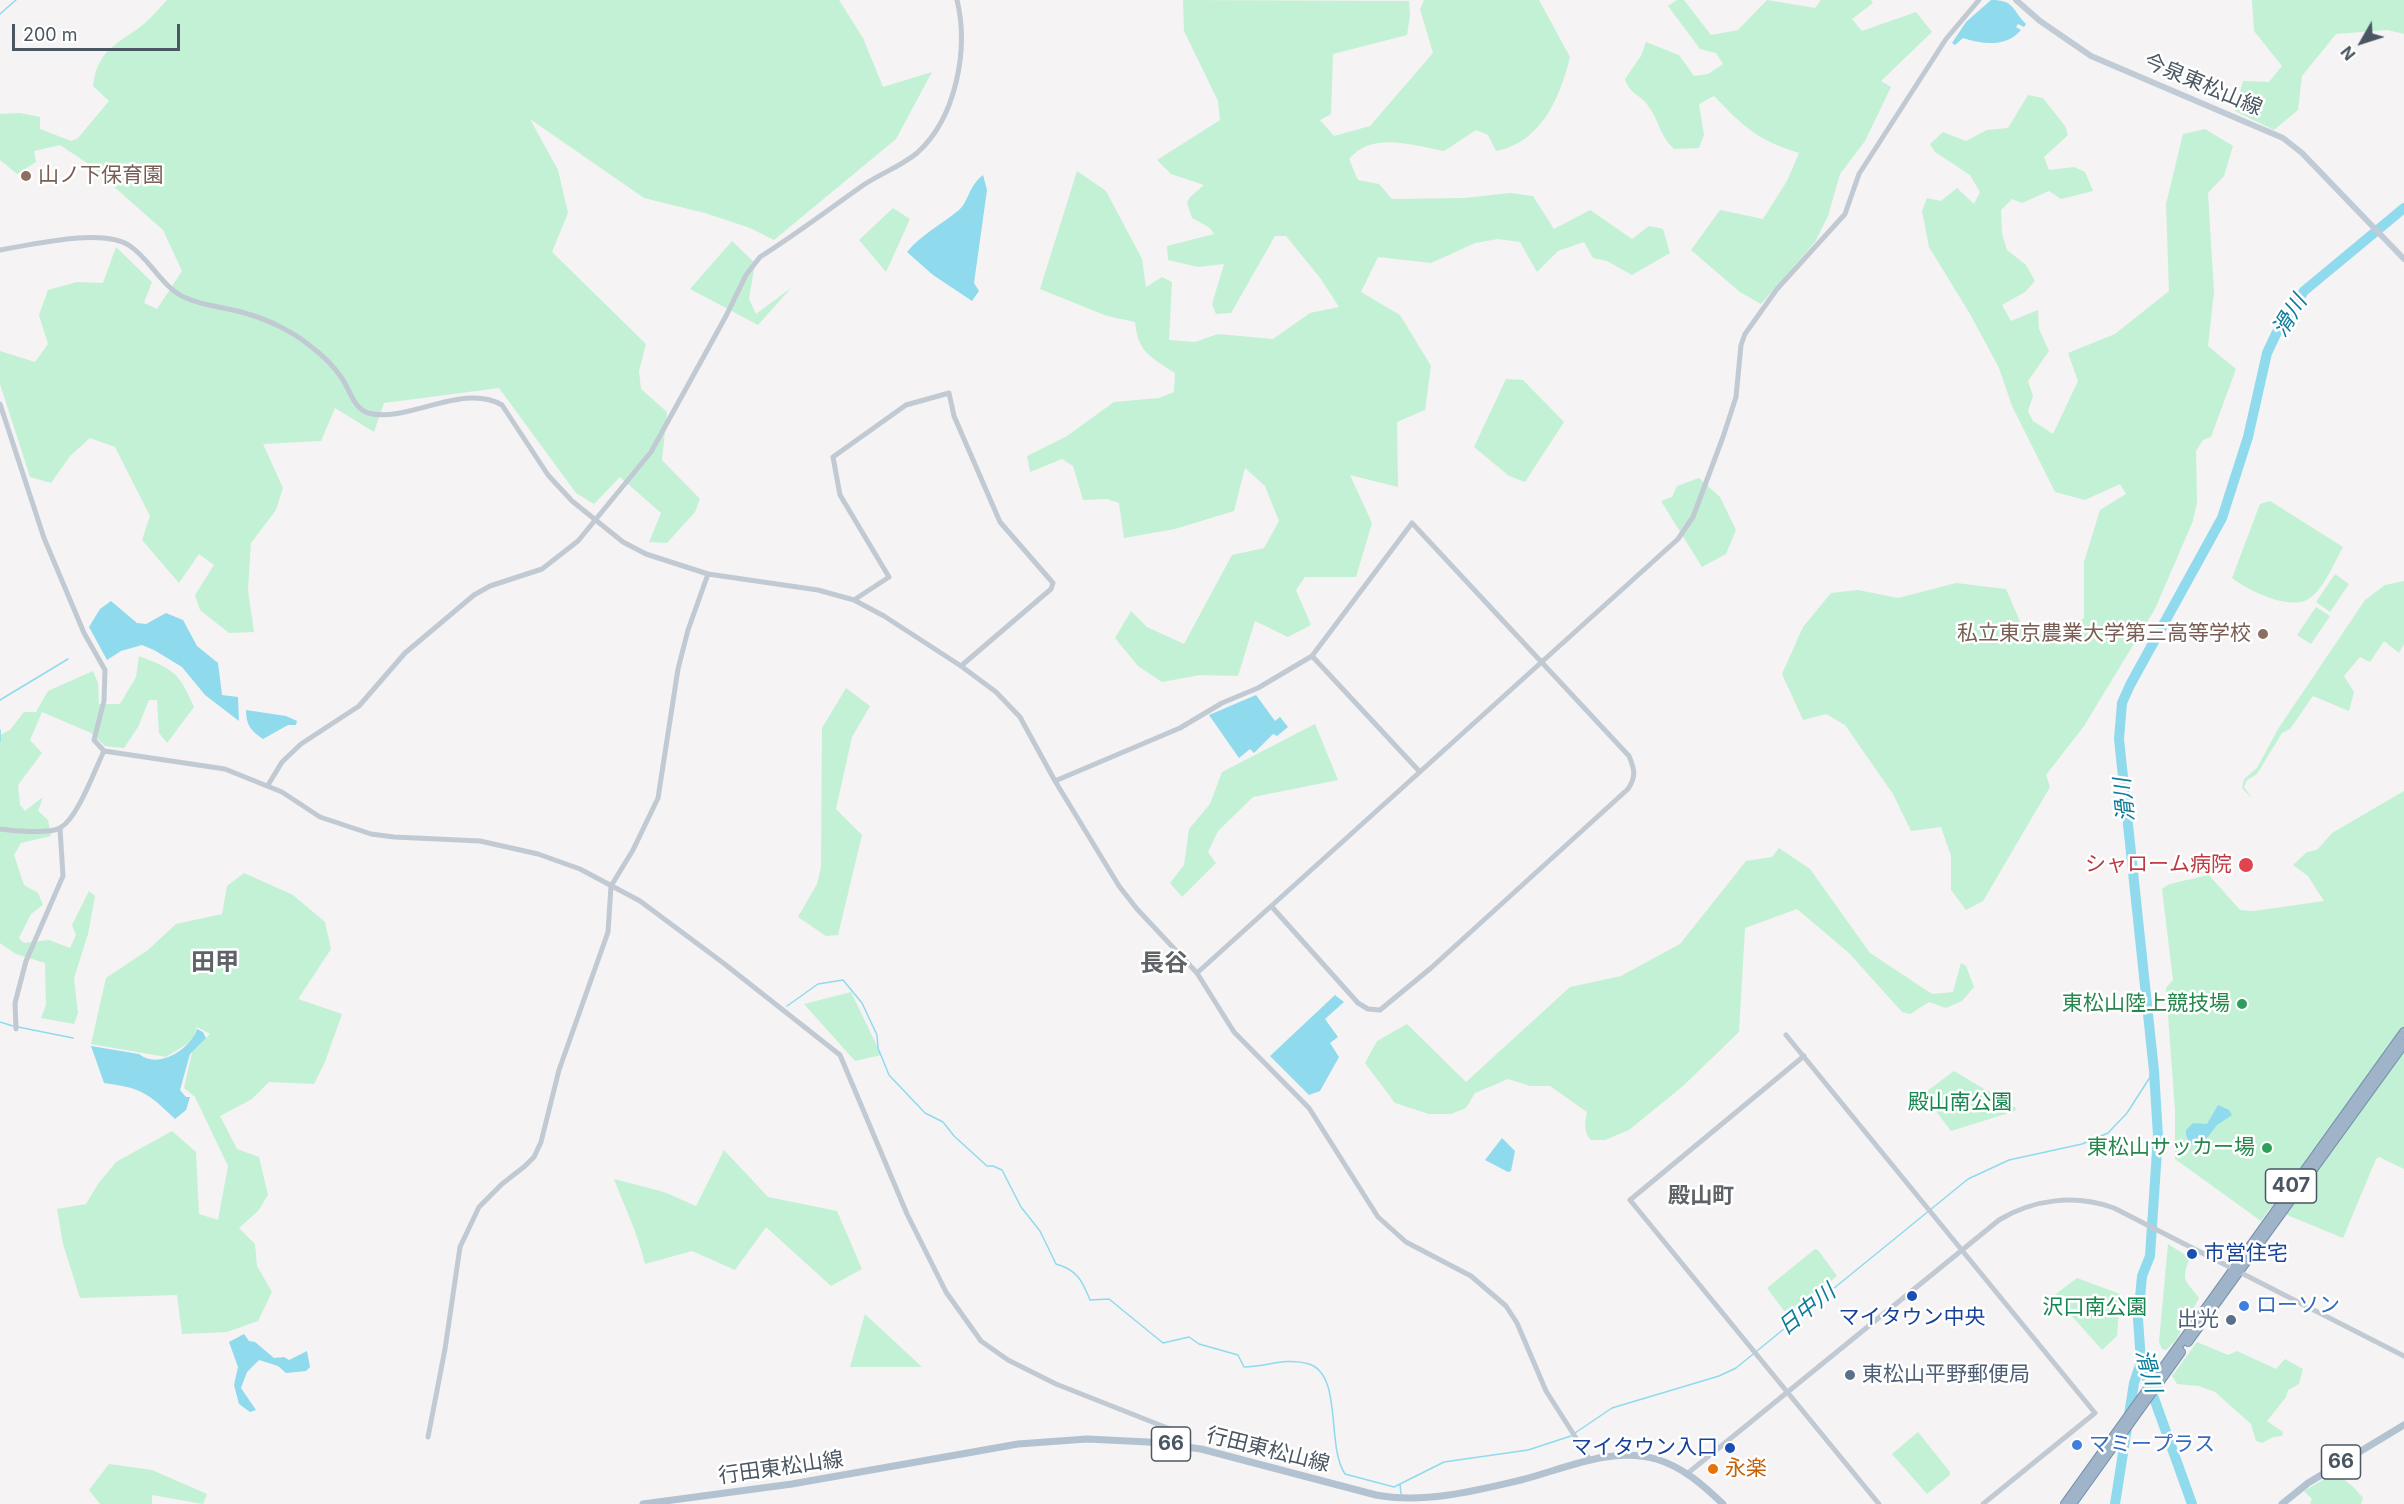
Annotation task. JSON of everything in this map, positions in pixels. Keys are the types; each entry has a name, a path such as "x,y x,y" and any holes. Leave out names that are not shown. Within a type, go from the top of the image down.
{"highway":[{"name":"407","path":"2065,1504 2183,1344 2404,1032"},
{"name":"407","path":"2235,1270 2404,1044"},
{"name":"407","path":"2072,1504 2114,1439"}],"main road":[{"name":"今泉東松山線","path":"2016,0 2040,21 2091,56 2283,138 2302,153 2404,259"},
{"name":"66","path":"2282,1504 2308,1483 2404,1425"},
{"name":"行田東松山線","path":"643,1504 792,1484 1018,1444 1087,1440 1181,1446 1235,1456 1376,1495 1399,1498 1430,1497 1520,1480 1590,1460 1639,1456 1665,1462 1688,1473 1723,1504"}],"street":[{"path":"268,785 288,756 359,706 405,653 474,595 490,586 542,569 578,541 595,522 651,452 746,275 760,257 872,179 916,153 943,120 954,87 961,37 957,0"},
{"path":"1197,973 1678,539 1689,524 1702,496 1736,397 1741,345 1745,334 1777,289 1845,214 1859,174 1946,39 1979,0"},
{"path":"0,250 37,242 93,238 130,245 171,290 186,298 248,314 308,344 342,378 360,409 368,412 378,414 416,409 470,398 491,399 502,405 548,475 595,522 623,542 646,554 708,574 818,590 854,600 884,616 961,666 1016,712 1055,782 1119,886 1137,909 1197,973 1234,1032 1309,1108 1378,1217 1406,1242 1471,1276 1506,1306 1517,1323 1546,1391 1590,1460"},
{"path":"854,600 889,577 840,495 833,457 906,405 949,393 954,416 1000,522 1053,583 1051,589 961,666"},
{"path":"0,404 45,538 84,633 105,670 104,701 94,740 104,751 225,769 268,785 320,817 364,832 394,837 450,838 498,844 572,866 611,886 667,920 840,1055 907,1214 946,1292 981,1341 1008,1360 1056,1384 1175,1431 1181,1446"},
{"path":"1055,782 1180,728 1222,703 1258,688 1312,656 1412,523 1543,660 1629,756 1635,775 1628,789 1560,852 1431,968 1380,1010 1368,1009 1358,1003 1272,907"},
{"path":"428,1437 460,1247 479,1207 534,1157 541,1142 559,1070 608,932 611,886 633,850 658,798 678,669 688,630 708,574"},
{"path":"1312,656 1420,772"},
{"path":"0,829 21,831 60,829 71,818 104,751"},
{"path":"16,1029 15,1003 26,961 63,876 60,829"},
{"path":"1786,1035 2095,1413 1983,1504"},
{"path":"1804,1056 1630,1200 1879,1504"},
{"path":"1688,1473 2009,1214 2042,1202 2071,1200 2093,1202 2114,1208 2404,1356"}],"green space":[{"path":"167,0 839,0 863,38 883,87 932,72 896,139 774,240 750,228 705,213 644,198 530,119 558,170 568,213 552,252 646,344 639,371 641,389 667,412 662,460 700,499 695,512 667,543 649,542 661,513 620,477 594,504 576,493 499,388 384,403 374,432 335,408 321,441 263,444 283,488 276,510 251,543 248,590 254,632 229,633 200,610 195,595 214,565 199,554 179,583 142,540 150,516 115,447 90,438 70,456 51,483 30,477 0,384 0,351 35,362 48,344 39,315 48,290 77,282 103,283 116,247 152,282 144,303 157,309 182,271 163,230 87,163 60,145 34,151 36,162 17,174 0,160 0,114 20,113 40,117 40,129 71,141 78,138 109,101 93,86 99,63 104,55 144,24"},
{"path":"1183,0 1409,1 1410,15 1407,35 1333,54 1331,114 1320,120 1334,136 1370,126 1433,53 1420,9 1424,0 1539,0 1570,57 1561,87 1537,128 1512,146 1496,151 1488,135 1476,130 1444,151 1393,142 1369,145 1358,150 1349,159 1358,180 1379,184 1392,199 1464,198 1510,193 1533,196 1554,229 1590,210 1632,239 1649,226 1663,229 1670,253 1632,275 1607,261 1593,258 1584,242 1558,251 1537,272 1520,242 1498,239 1475,243 1431,263 1378,257 1361,292 1400,315 1431,366 1425,410 1397,422 1398,487 1350,475 1372,523 1356,577 1305,577 1296,590 1311,625 1288,637 1255,621 1238,676 1200,675 1162,682 1138,666 1115,638 1131,611 1147,627 1184,644 1232,555 1264,548 1279,521 1265,486 1245,468 1234,511 1175,529 1124,538 1119,503 1107,499 1083,500 1073,466 1062,459 1030,472 1027,456 1067,436 1114,402 1159,398 1174,392 1175,373 1143,348 1135,322 1107,316 1040,289 1077,171 1106,191 1142,259 1146,287 1162,277 1172,282 1169,340 1195,342 1218,334 1273,339 1310,313 1339,307 1321,279 1286,236 1275,236 1231,313 1216,314 1212,304 1224,264 1198,267 1168,260 1167,246 1214,234 1210,228 1192,218 1187,203 1190,197 1204,185 1171,174 1157,160 1220,120 1218,101 1184,31"},
{"path":"1677,0 1684,0 1711,35 1738,30 1767,0 1815,8 1821,0 1871,0 1873,3 1852,19 1862,31 1916,12 1932,32 1881,81 1891,87 1865,141 1840,174 1828,216 1815,242 1761,304 1740,292 1691,250 1720,210 1763,219 1787,181 1799,153 1772,143 1752,131 1714,96 1699,104 1704,135 1699,148 1674,149 1670,145 1649,107 1629,88 1625,79 1641,56 1646,42 1679,55 1694,76 1708,74 1723,64 1716,53 1700,49 1668,6"},
{"path":"2252,0 2404,0 2404,34 2387,30 2336,34 2302,76 2298,110 2274,130 2235,111 2243,81 2269,82 2282,66 2254,31"},
{"path":"2028,95 2043,98 2065,126 2068,135 2044,157 2049,170 2074,167 2085,172 2093,191 2061,199 2049,191 2022,203 2012,199 2001,210 2002,234 2007,250 2026,265 2035,281 2025,292 2002,305 2011,321 2038,310 2039,329 2049,351 2028,381 2033,396 2028,411 2033,421 2053,434 2078,381 2068,353 2115,334 2169,291 2166,204 2183,134 2205,129 2233,146 2224,176 2208,193 2214,292 2208,346 2236,369 2211,437 2203,440 2196,451 2197,502 2193,521 2155,609 2084,726 2046,775 2050,787 1983,901 1966,910 1951,890 1951,856 1941,827 1911,831 1893,794 1845,725 1826,714 1803,720 1782,674 1803,627 1831,593 1858,590 1898,598 1956,583 2006,589 2022,626 2054,641 2084,618 2084,562 2100,510 2126,494 2120,484 2085,500 2055,492 2012,406 1999,368 1970,314 1929,247 1922,211 1927,198 1941,201 1957,188 1974,204 1980,192 1970,175 1935,152 1930,144 1943,132 1966,141 1987,130 2008,128"},
{"path":"893,208 910,219 886,272 859,240"},
{"path":"732,241 755,263 749,299 756,314 791,288 758,325 690,289"},
{"path":"1506,379 1523,380 1564,422 1525,482 1509,476 1474,447"},
{"path":"1699,478 1720,497 1736,530 1726,554 1702,567 1661,501 1672,497 1677,486"},
{"path":"2270,501 2343,547 2320,588 2302,602 2270,598 2232,578 2260,504"},
{"path":"2335,574 2349,584 2330,612 2316,602"},
{"path":"2404,581 2404,644 2399,653 2384,641 2370,662 2360,657 2344,676 2354,692 2349,711 2313,696 2290,729 2282,733 2257,774 2247,780 2244,787 2252,798 2242,788 2244,779 2257,768 2278,729 2365,600 2385,585"},
{"path":"2316,607 2330,616 2311,644 2297,635"},
{"path":"139,656 174,673 184,686 194,707 167,743 159,733 157,700 149,700 138,727 124,748 105,746 91,733 42,712 30,740 42,753 18,785 20,805 25,811 43,797 38,811 48,820 51,836 21,843 14,855 24,885 38,893 43,905 31,914 19,938 24,943 49,940 70,948 76,935 72,925 89,891 95,896 88,934 74,978 78,1013 74,1024 41,1018 46,1005 45,963 16,954 0,943 0,735 10,730 24,712 36,712 48,691 93,671 98,683 99,704 120,704 136,677"},
{"path":"846,688 870,706 852,737 836,809 862,835 838,935 826,936 798,917 817,884 821,867 822,728"},
{"path":"1315,724 1338,780 1253,797 1218,831 1208,852 1216,863 1182,897 1170,883 1184,865 1189,829 1210,804 1222,772"},
{"path":"2404,791 2404,1169 2379,1157 2376,1159 2343,1238 2270,1208 2261,1221 2175,1159 2175,1110 2166,988 2173,980 2162,889 2171,884 2208,874 2240,910 2254,911 2324,901 2308,876 2293,865 2307,852 2317,850 2332,833"},
{"path":"1779,848 1810,869 1870,953 1932,994 1953,992 1961,963 1966,966 1974,987 1962,1001 1946,1008 1929,1002 1910,1014 1902,1012 1849,953 1797,909 1745,928 1739,1032 1683,1086 1629,1130 1605,1140 1591,1140 1588,1137 1585,1123 1587,1112 1550,1086 1530,1086 1508,1079 1475,1093 1466,1108 1451,1114 1429,1114 1395,1103 1365,1063 1377,1041 1407,1024 1466,1082 1570,987 1621,976 1680,944 1746,861 1772,857"},
{"path":"244,873 293,895 325,922 331,949 298,999 342,1014 325,1062 314,1084 269,1082 252,1099 220,1116 237,1149 259,1157 268,1195 258,1211 239,1228 255,1244 257,1266 272,1292 258,1321 227,1332 182,1334 177,1295 80,1298 63,1244 57,1209 86,1204 98,1184 116,1162 172,1131 196,1152 199,1214 218,1220 228,1166 195,1097 184,1088 192,1052 210,1034 197,1027 192,1041 166,1057 91,1044 106,978 148,950 176,924 222,914 227,886"},
{"path":"851,992 881,1055 855,1061 804,1004"},
{"name":"殿山南公園","path":"1954,1071 2016,1108 2015,1111 1951,1131 1923,1094"},
{"path":"724,1150 768,1197 837,1211 862,1269 831,1286 766,1227 735,1270 692,1251 645,1264 614,1179 664,1192 696,1206"},
{"path":"2168,1244 2190,1258 2185,1276 2199,1298 2176,1340 2166,1350 2162,1349 2159,1342"},
{"path":"1815,1249 1837,1276 1788,1316 1767,1288"},
{"name":"沢口南公園","path":"2077,1278 2120,1294 2117,1336 2102,1350 2055,1297"},
{"path":"865,1314 922,1367 850,1367"},
{"path":"2197,1342 2228,1355 2237,1351 2276,1369 2285,1359 2303,1369 2299,1384 2288,1390 2286,1397 2267,1421 2283,1432 2282,1436 2273,1437 2262,1443 2256,1441 2251,1424 2215,1392 2199,1386 2177,1384 2172,1376"},
{"path":"1918,1432 1950,1472 1950,1475 1927,1494 1892,1454"},
{"path":"109,1464 152,1470 207,1494 203,1504 152,1495 152,1504 100,1504 89,1490"},
{"path":"2333,1474 2346,1481 2357,1491 2363,1498 2361,1504 2310,1504 2312,1499 2304,1491"}],"water":[{"path":"1991,0 1999,0 2012,6 2026,24 2024,27 2018,24 2016,27 2021,30 2015,36 2001,42 1985,43 1963,38 1955,45 1952,43 1966,22"},
{"path":"983,175 987,190 974,283 979,291 972,301 933,275 907,252 926,234 959,210 974,184"},
{"path":"111,601 137,623 146,624 166,613 183,620 197,646 218,663 222,695 238,697 239,721 205,695 182,667 154,650 142,645 121,651 107,660 89,627 100,609"},
{"path":"1256,695 1275,721 1280,717 1288,727 1277,736 1273,734 1254,753 1250,749 1239,758 1209,715"},
{"path":"246,710 286,716 297,721 296,725 288,725 263,739 250,727"},
{"path":"1335,995 1344,1002 1325,1019 1338,1037 1330,1043 1339,1057 1320,1091 1309,1095 1270,1056"},
{"path":"197,1029 203,1032 206,1038 190,1054 180,1090 186,1097 190,1097 186,1110 175,1119 144,1093 104,1083 91,1046 139,1054 155,1060 181,1050 188,1044"},
{"path":"2218,1105 2229,1110 2232,1115 2217,1125 2200,1147 2194,1146 2188,1139 2186,1130 2193,1123 2207,1124"},
{"path":"1502,1138 1515,1151 1511,1171 1508,1172 1485,1160"},
{"path":"244,1334 249,1341 255,1342 274,1358 284,1357 289,1360 307,1351 310,1367 306,1371 286,1373 278,1366 259,1360 247,1372 241,1388 256,1410 250,1412 239,1404 234,1385 238,1367 229,1342"}],"waterway":[{"path":"0,14 16,0"},
{"name":"滑川","path":"2192,1504 2141,1362 2138,1319 2142,1276 2150,1256 2158,1136 2154,1071 2119,739 2122,703 2222,518 2248,437 2267,353 2276,334 2304,291 2404,208"},
{"path":"0,700 68,659"},
{"path":"0,730 0,741"},
{"path":"787,1006 818,984 843,980 862,1003 877,1035 878,1048 889,1075 925,1113 943,1122 954,1136 987,1166 1002,1170 1021,1207 1040,1231 1056,1264 1069,1269 1078,1277 1090,1300 1109,1299 1163,1343 1189,1337 1199,1344 1238,1355 1244,1367 1301,1362 1320,1371 1330,1396 1336,1447 1339,1462 1345,1474 1394,1487 1444,1462 1528,1450 1571,1436"},
{"path":"0,1022 13,1026"},
{"path":"18,1027 73,1038"},
{"name":"日中川","path":"1575,1433 1612,1408 1719,1376 1736,1368 1968,1179 2009,1160 2082,1144 2108,1133 2127,1113 2154,1071"},
{"path":"2115,1504 2134,1383 2141,1362"},
{"path":"1400,1484 1401,1494"}],"place":[{"name":"山ノ下保育園","path":"26,176"},
{"name":"私立東京農業大学第三高等学校","path":"2263,634"},
{"name":"シャローム病院","path":"2246,865"},
{"name":"東松山陸上競技場","path":"2242,1004"},
{"name":"東松山サッカー場","path":"2267,1148"},
{"name":"市営住宅","path":"2192,1254"},
{"name":"マイタウン中央","path":"1912,1296"},
{"name":"ローソン","path":"2244,1306"},
{"name":"出光","path":"2231,1320"},
{"name":"東松山平野郵便局","path":"1850,1375"},
{"name":"マミープラス","path":"2077,1445"},
{"name":"マイタウン入口","path":"1730,1448"},
{"name":"永楽","path":"1713,1469"}],"district":[{"name":"田甲","path":"215,963"},
{"name":"長谷","path":"1164,964"},
{"name":"殿山町","path":"1701,1196"}]}
